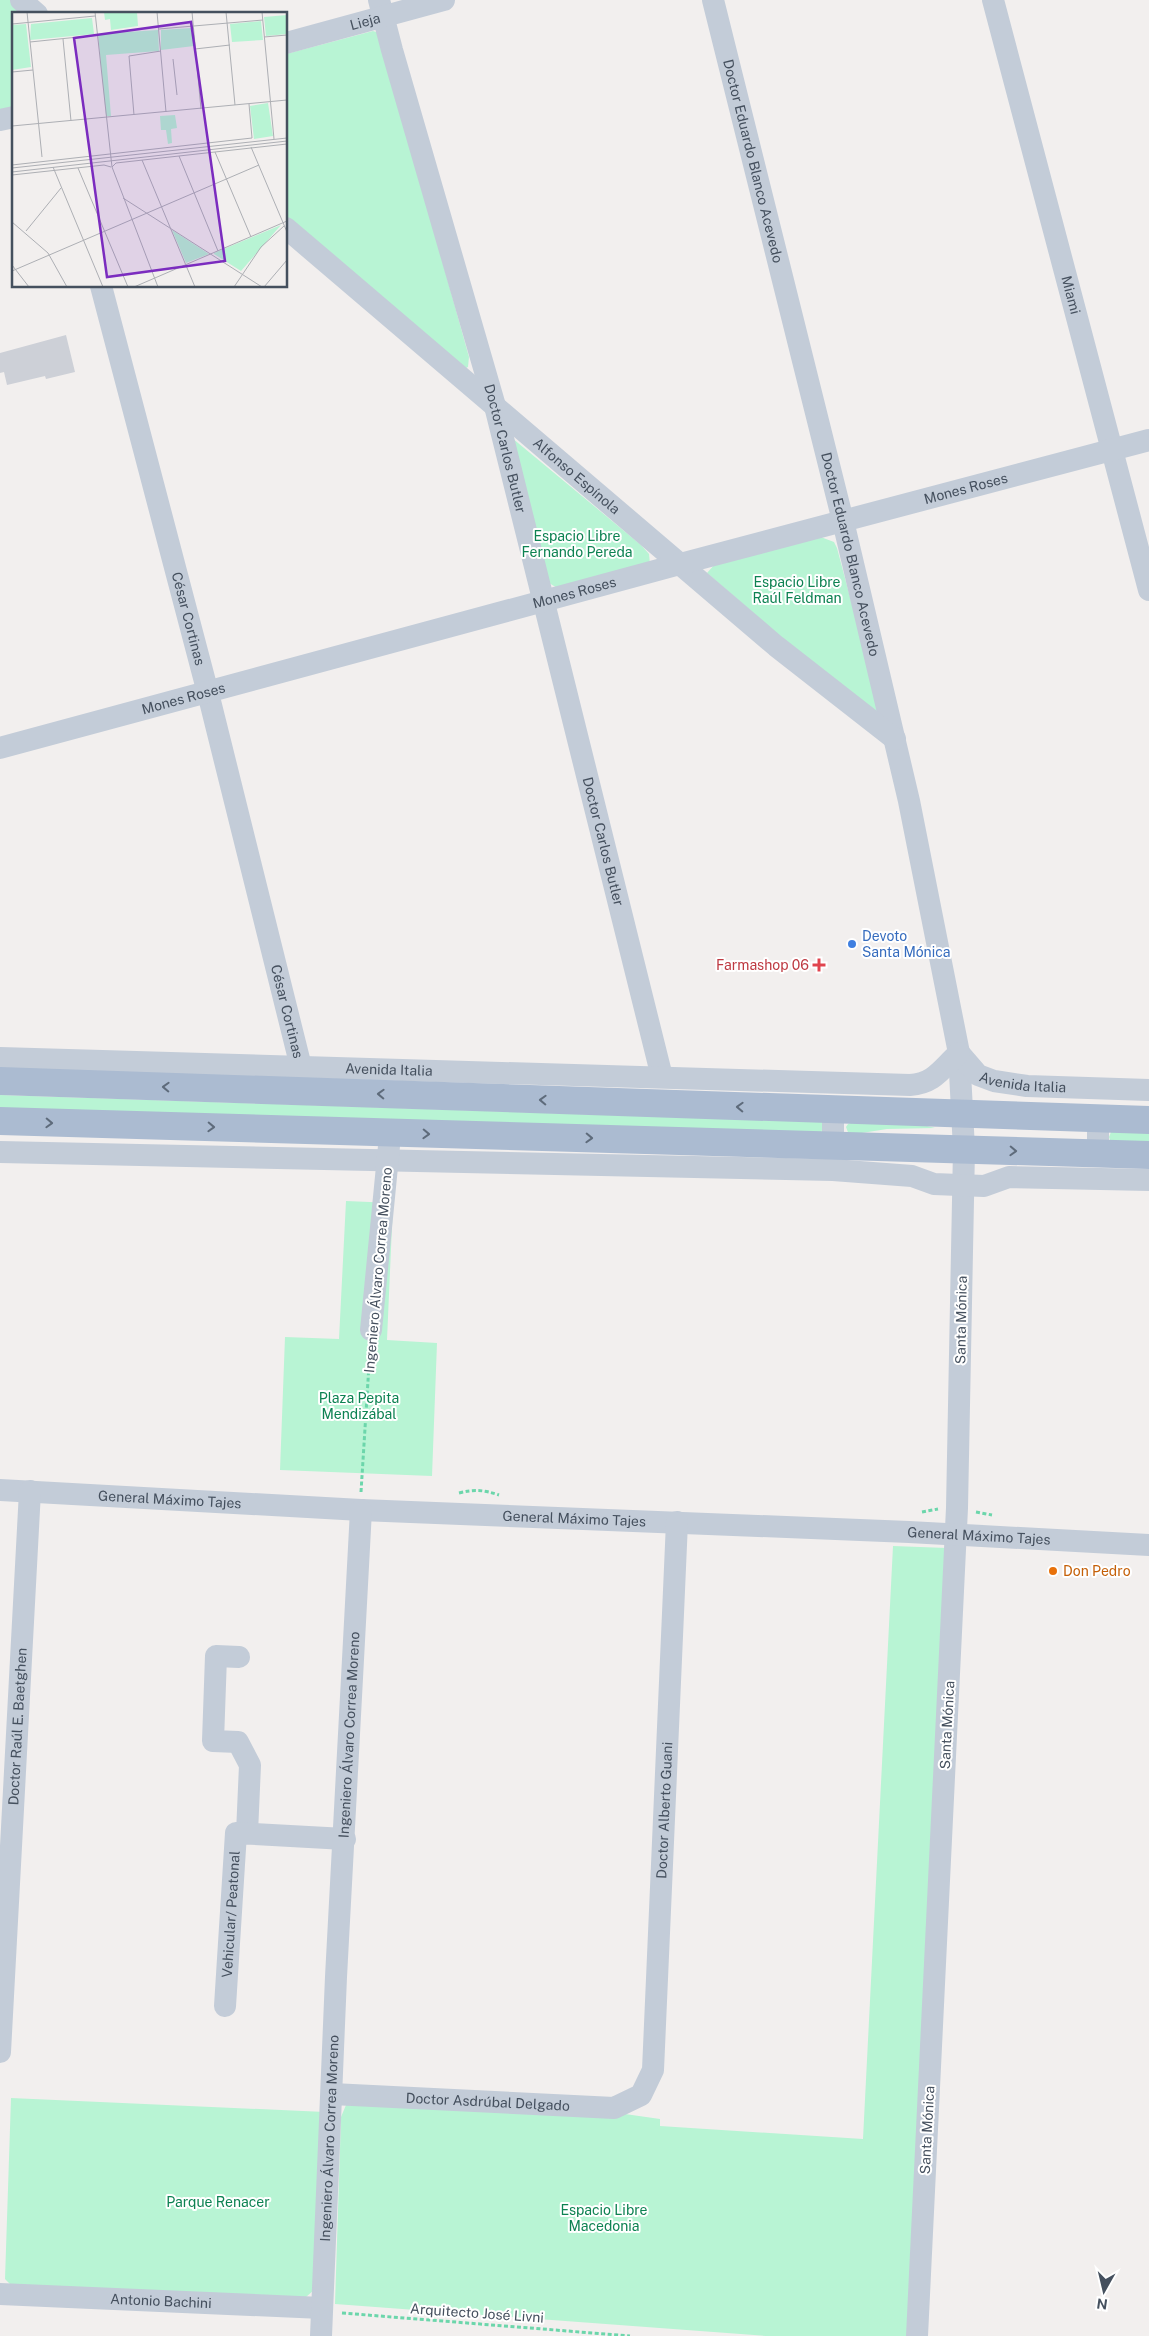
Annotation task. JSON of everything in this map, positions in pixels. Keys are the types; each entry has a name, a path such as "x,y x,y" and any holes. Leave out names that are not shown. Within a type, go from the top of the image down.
{"main road":[{"name":"Avenida Italia","path":"0,1081 1149,1120"},
{"path":"833,1158 839,1139 878,1132 936,1129 951,1123 964,1114"},
{"path":"964,1149 976,1138 987,1134 1098,1118"},
{"path":"0,1121 390,1133 734,1155 833,1158 964,1149 1149,1155"}],"street":[{"path":"21,0 34,12"},
{"name":"Lieja","path":"288,42 382,8 444,0"},
{"name":"Doctor Eduardo Blanco Acevedo","path":"713,0 843,521 909,801 959,1053 964,1114"},
{"name":"Miami","path":"993,0 1149,590"},
{"name":"Doctor Carlos Butler","path":"382,8 392,50 495,406 662,1077"},
{"name":"Alfonso Espínola","path":"288,230 776,646 895,739"},
{"name":"César Cortinas","path":"102,288 208,693 301,1067"},
{"name":"Mones Roses","path":"0,748 680,564 1149,440"},
{"name":"Avenida Italia","path":"0,1058 830,1081 910,1085 922,1084 933,1079 959,1053 978,1075 994,1081 1027,1086 1149,1090"},
{"path":"777,1108 778,1080"},
{"name":"Avenida Italia","path":"830,1081 931,1112"},
{"path":"833,1109 833,1158 912,1176 934,1184 984,1186 1009,1177 1149,1180"},
{"name":"Santa Mónica","path":"918,2336 956,1534 964,1114"},
{"path":"1098,1118 1098,1154"},
{"name":"Ingeniero Álvaro Correa Moreno","path":"372,1330 390,1133"},
{"path":"0,1152 388,1160 734,1155"},
{"name":"General Máximo Tajes","path":"0,1490 361,1510 956,1534 1149,1545"},
{"name":"Doctor Raúl E. Baetghen","path":"0,2052 30,1491"},
{"name":"Ingeniero Álvaro Correa Moreno","path":"321,2336 361,1510"},
{"name":"Doctor Alberto Guani","path":"641,2095 654,2070 678,1522"},
{"name":"Vehicular/ Peatonal","path":"239,1657 216,1656 213,1741 238,1742 250,1765 247,1833"},
{"name":"Vehicular/ Peatonal","path":"225,2006 236,1833 345,1839"},
{"name":"Doctor Asdrúbal Delgado","path":"332,2094 614,2108 641,2095"},
{"name":"Antonio Bachini","path":"0,2294 322,2308"}],"path":[{"name":"Ingeniero Álvaro Correa Moreno","path":"361,1510 360,1492 372,1330"},
{"name":"Arquitecto José Livni","path":"322,2308 354,2315 630,2336"}],"green space":[{"path":"0,0 16,0 30,12 12,12 12,113 0,116"},
{"path":"373,31 379,33 469,357 468,367 462,370 288,224 288,53"},
{"name":"Espacio Libre Fernando Pereda","path":"512,438 641,545 649,554 650,564 559,589 549,583"},
{"name":"Espacio Libre Raúl Feldman","path":"818,536 834,542 837,548 881,714 849,696 707,573 715,564"},
{"path":"0,1095 822,1122 823,1125 821,1135 0,1112"},
{"path":"853,1122 923,1125 935,1128 887,1129 849,1135 846,1127"},
{"path":"1149,1131 1149,1147 1111,1143 1109,1137 1111,1132"},
{"name":"Plaza Pepita Mendizábal","path":"346,1201 393,1203 387,1340 437,1343 432,1476 280,1470 285,1337 339,1339"},
{"name":"Espacio Libre Macedonia","path":"893,1546 947,1548 909,2336 766,2336 335,2304 341,2117 346,2105 611,2112 660,2119 660,2126 863,2139"},
{"name":"Parque Renacer","path":"11,2098 325,2112 314,2290 306,2297 12,2286 5,2279"}],"building":[{"path":"66,335 75,372 46,379 45,376 7,385 4,372 0,373 0,353"}],"place":[{"name":"Devoto Santa Mónica","path":"852,944"},
{"name":"Farmashop 06","path":"819,965"},
{"name":"Don Pedro","path":"1053,1571"}]}
